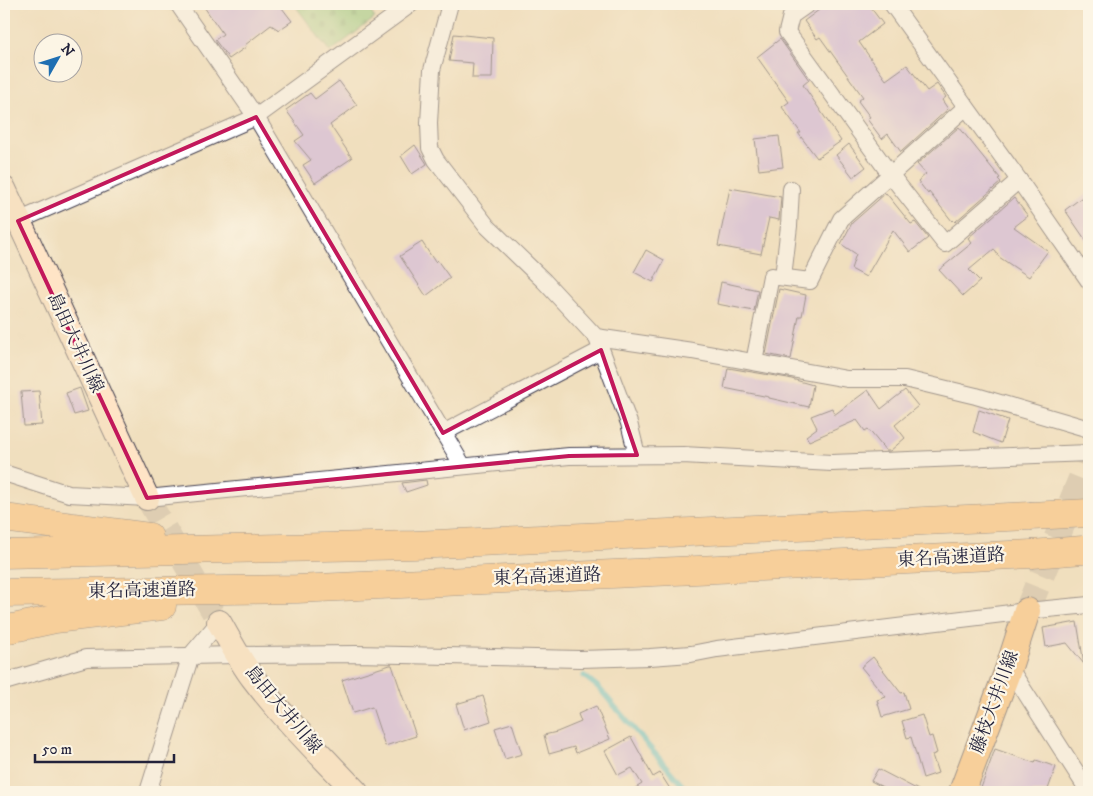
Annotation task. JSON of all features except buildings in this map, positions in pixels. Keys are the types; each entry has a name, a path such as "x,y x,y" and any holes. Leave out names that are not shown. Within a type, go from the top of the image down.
{"highway":[{"path":"4,554 414,545 1089,513"},
{"path":"4,518 159,538 328,538 414,545"},
{"name":"東名高速道路","path":"4,593 297,589 1086,550"},
{"path":"4,630 55,619 297,589"}],"main road":[{"name":"島田大井川線","path":"4,189 147,498"},
{"name":"藤枝大井川線","path":"962,792 1009,667 1027,611"},
{"name":"島田大井川線","path":"219,622 237,655 253,678 356,792"}],"street":[{"path":"178,4 256,117 463,466"},
{"path":"18,221 256,117 411,4"},
{"path":"450,4 432,70 429,123 430,148 436,160 487,226 544,281 599,343 629,423 637,455"},
{"path":"808,4 791,16 787,32 890,174 945,244 1019,180"},
{"path":"892,4 1089,281"},
{"path":"754,362 770,276 810,281 841,219 966,107"},
{"path":"782,277 790,226 791,189"},
{"path":"443,433 599,343 754,362 847,379 905,379 976,396 1089,429"},
{"path":"4,473 69,494 147,498 569,456 683,455 832,463 1089,454"},
{"path":"4,682 86,658 356,654 580,659 650,657 691,654 1027,611 1089,605"},
{"path":"148,792 190,655 219,622"},
{"path":"1009,667 1089,792"}],"highlighted area":[{"path":"256,117 443,433 601,350 637,455 569,456 147,498 18,221"}],"green space":[{"path":"294,4 365,4 375,18 330,52"}],"waterway":[{"path":"584,676 598,687 688,792"}],"tunnel":[{"path":"1027,611 1089,459"},
{"path":"147,498 219,622"}]}
